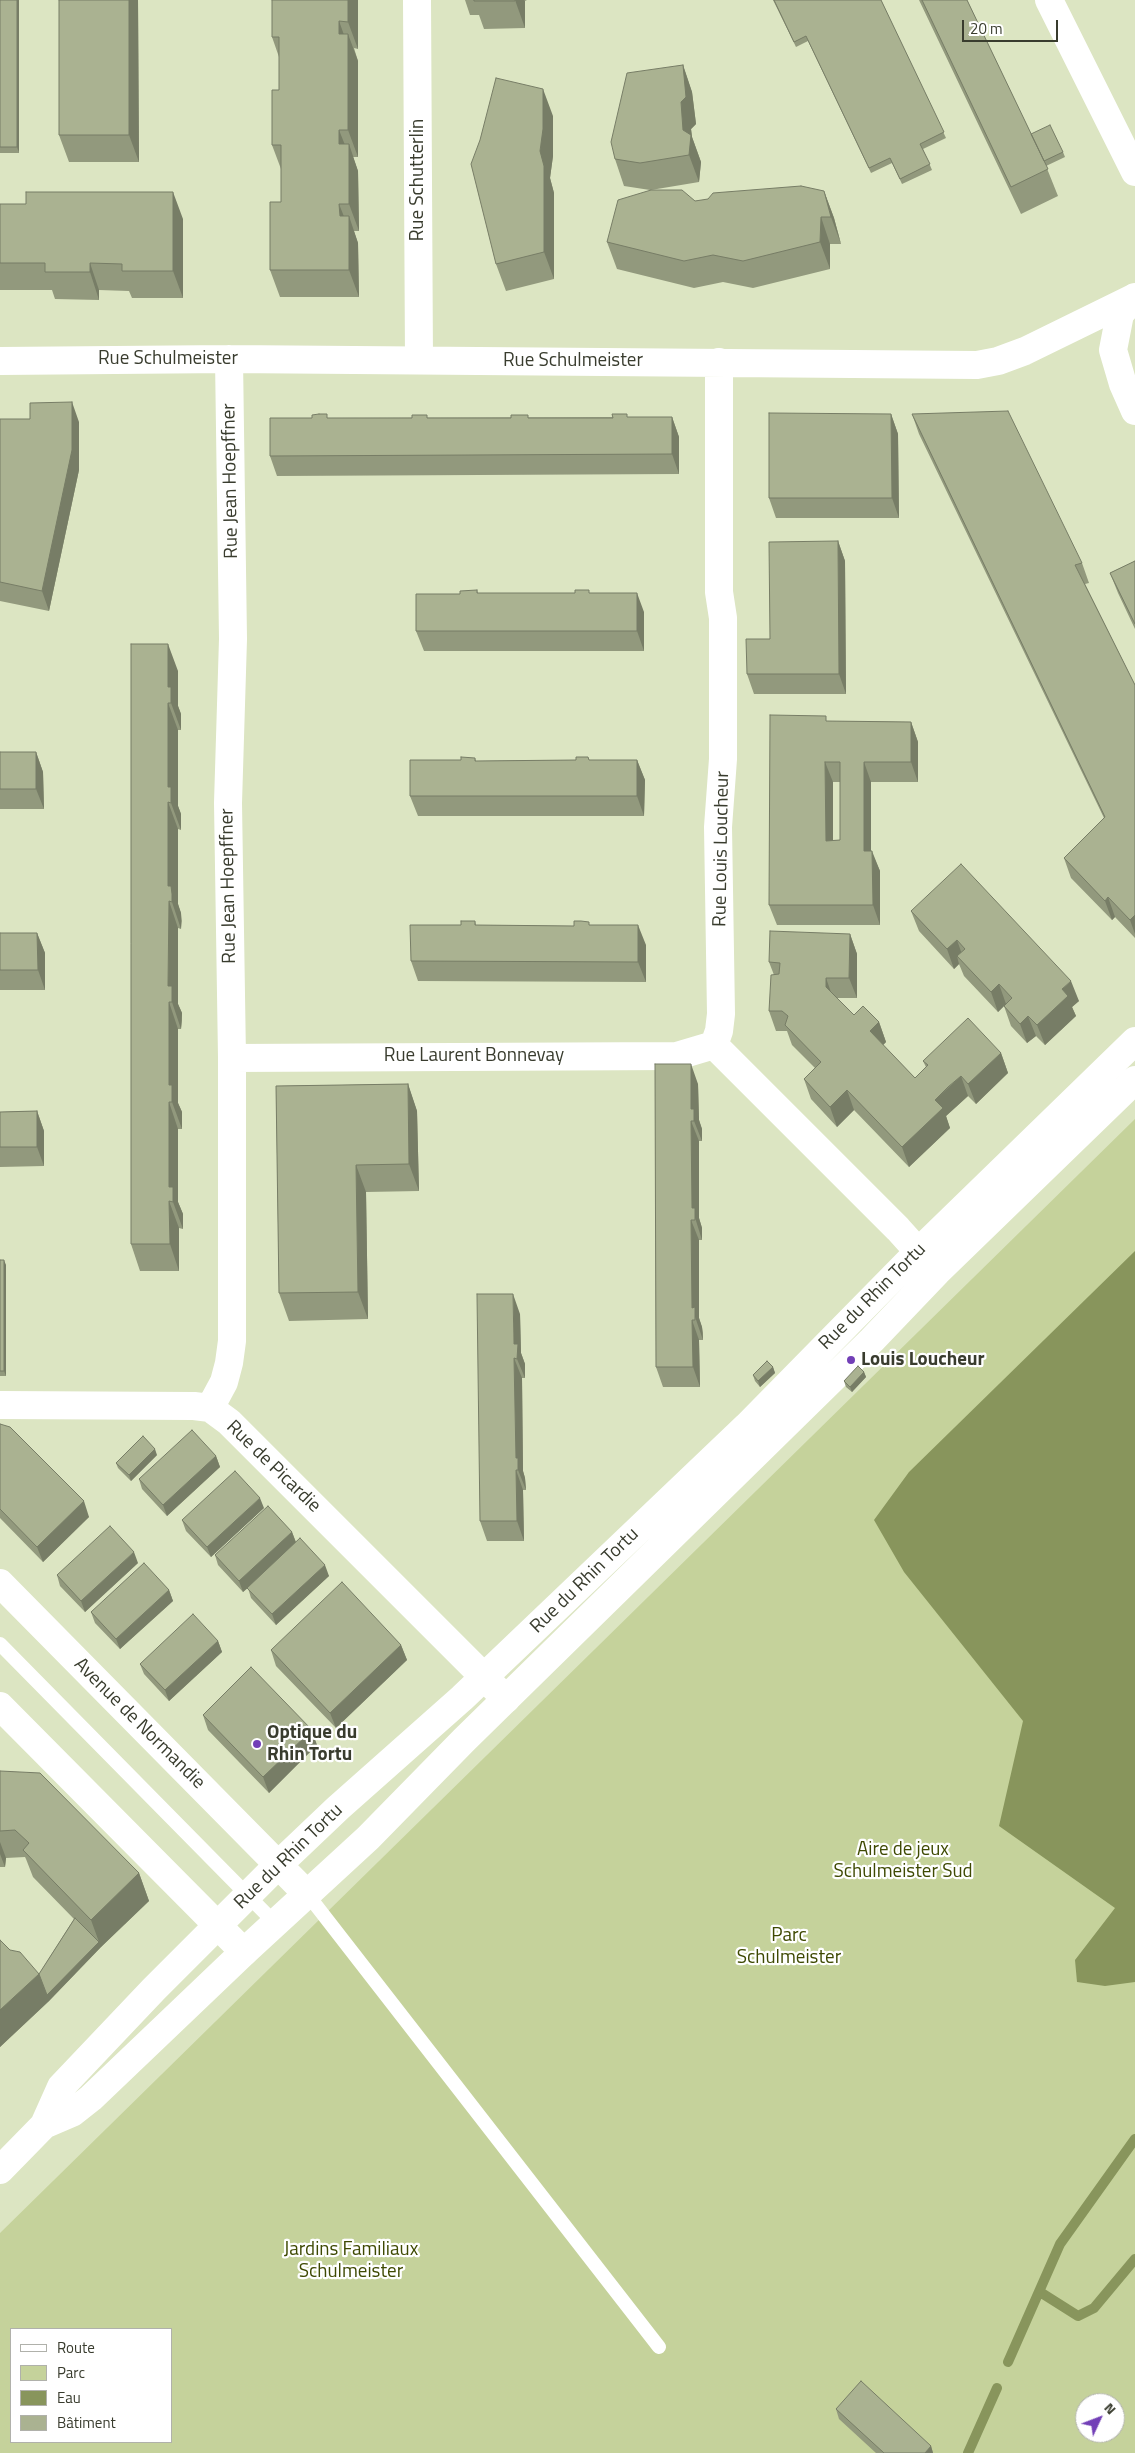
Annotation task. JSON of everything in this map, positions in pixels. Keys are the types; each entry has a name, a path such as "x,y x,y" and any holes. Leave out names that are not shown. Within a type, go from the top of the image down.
{"street":[{"name":"Rue Schutterlin","path":"417,0 419,360"},
{"path":"1049,0 1135,172"},
{"name":"Rue Schulmeister","path":"0,361 229,359 977,365 998,362 1025,351 1133,298"},
{"path":"1133,298 1120,314 1113,350 1123,384 1135,411"},
{"name":"Rue Jean Hoepffner","path":"210,1408 224,1382 230,1363 232,1341 232,1058 228,803 233,640 229,359"},
{"name":"Rue Louis Loucheur","path":"714,1045 719,1031 721,1014 718,827 723,759 723,636 719,592 719,362"},
{"name":"Rue du Rhin Tortu","path":"0,2170 44,2125 61,2087 278,1865 484,1676 747,1426 919,1251 1135,1041"},
{"path":"714,1045 736,1064 919,1251 937,1272"},
{"name":"Rue Laurent Bonnevay","path":"232,1058 677,1056 714,1045"},
{"name":"Rue du Rhin Tortu","path":"44,2125 72,2113 91,2098 244,1952 368,1838 506,1699 872,1340 937,1272 1135,1080"},
{"name":"Rue de Picardie","path":"0,1405 194,1406 210,1408 229,1422 506,1699"},
{"name":"Avenue de Normandie","path":"0,1584 308,1895"},
{"path":"0,1706 244,1952"}],"lane":[{"path":"0,1644 275,1923"},
{"path":"308,1895 659,2347"}],"green space":[{"name":"Parc Schulmeister","path":"1135,1119 1135,2453 0,2453 0,2233"}],"water":[{"path":"1135,1251 1135,1982 1105,1986 1077,1982 1075,1960 1115,1908 999,1826 1023,1721 904,1572 874,1520 909,1472"}],"building":[{"path":"0,0 17,0 17,147 0,147"},
{"path":"59,0 129,0 129,135 59,135"},
{"path":"272,0 348,0 348,22 339,21 339,34 348,34 348,130 339,130 339,144 349,144 349,204 339,204 340,216 349,216 349,270 270,270 270,202 281,202 281,145 272,145 272,90 279,90 279,37 272,37"},
{"path":"515,0 515,1 474,1"},
{"path":"774,0 881,0 944,132 920,144 930,164 900,179 890,158 869,168 806,36 794,42"},
{"path":"922,0 967,0 1048,169 1011,187"},
{"path":"683,65 686,97 681,102 683,130 691,135 689,155 640,163 615,159 611,142 627,73"},
{"path":"496,78 543,89 543,129 540,151 544,166 544,252 496,264 471,164 480,140"},
{"path":"1050,125 1063,152 1044,161 1031,134"},
{"path":"801,186 824,191 831,217 821,217 820,242 743,261 713,255 684,261 607,242 618,200 651,190 682,190 695,201 708,199 713,193"},
{"path":"26,192 173,192 173,271 122,271 122,264 90,263 90,272 45,272 45,263 0,263 0,204 26,204"},
{"path":"72,402 72,450 42,591 0,582 0,419 30,419 30,403"},
{"path":"1008,411 1082,563 1075,565 1135,685 1135,915 1130,920 1108,897 1105,901 1064,858 1105,817 912,414"},
{"path":"769,413 891,414 892,498 769,498"},
{"path":"327,414 327,418 412,418 412,415 427,415 427,418 511,418 511,415 528,415 528,418 613,418 612,414 627,414 627,417 672,417 672,454 270,456 270,418 312,418 312,415"},
{"path":"838,541 839,674 747,674 746,639 770,639 769,542"},
{"path":"1135,561 1135,624 1110,573"},
{"path":"477,590 477,593 575,593 575,590 589,590 589,593 637,593 637,631 416,631 416,594 460,594 460,591"},
{"path":"131,644 168,644 168,687 171,687 171,703 168,703 168,787 171,787 171,803 168,802 168,886 171,886 172,894 172,902 169,901 168,986 172,986 172,1002 169,1002 169,1085 172,1085 172,1102 169,1102 169,1187 173,1187 173,1202 169,1201 170,1244 131,1244"},
{"path":"770,715 826,716 826,721 911,722 911,762 864,762 864,851 872,851 873,905 769,905","holes":["825,762 840,762 840,840 826,841"]},
{"path":"0,752 36,752 36,789 0,789"},
{"path":"461,757 475,758 475,761 576,760 576,757 588,757 589,760 637,760 637,796 410,796 410,760 461,760"},
{"path":"961,864 1071,981 1062,989 1068,996 1037,1025 1028,1016 1020,1024 1004,1006 1012,998 999,984 991,992 957,956 965,949 957,940 947,949 911,911"},
{"path":"461,921 475,921 475,925 574,926 574,921 581,921 589,922 589,925 638,925 638,962 411,961 410,925 461,925"},
{"path":"770,931 850,934 849,978 826,978 826,987 854,1015 863,1006 879,1022 870,1031 915,1078 928,1065 923,1061 968,1018 1001,1053 968,1084 961,1076 948,1087 935,1100 943,1108 902,1147 847,1090 830,1107 804,1079 821,1062 785,1025 788,1016 782,1011 769,1011 771,975 779,974 780,963 769,962"},
{"path":"0,933 37,933 38,970 0,970"},
{"path":"655,1064 691,1064 691,1109 694,1109 694,1121 691,1121 692,1208 695,1208 695,1220 691,1220 692,1308 695,1307 695,1320 692,1320 693,1367 656,1367"},
{"path":"408,1084 409,1164 356,1165 358,1292 279,1293 276,1086"},
{"path":"37,1111 37,1147 0,1147 0,1112"},
{"path":"0,1260 4,1260 4,1371 0,1371"},
{"path":"477,1294 513,1294 514,1344 518,1344 517,1359 514,1358 516,1458 518,1458 518,1470 516,1470 517,1521 480,1521"},
{"path":"767,1361 773,1367 758,1381 753,1375"},
{"path":"858,1366 864,1372 850,1387 844,1381"},
{"path":"0,1424 10,1427 84,1501 37,1547 0,1509"},
{"path":"192,1430 216,1456 163,1505 139,1479"},
{"path":"143,1436 155,1449 129,1475 116,1463"},
{"path":"235,1471 260,1498 207,1547 182,1520"},
{"path":"268,1506 292,1532 239,1581 215,1555"},
{"path":"110,1526 134,1552 81,1601 57,1575"},
{"path":"300,1538 325,1565 272,1614 247,1588"},
{"path":"144,1563 169,1590 116,1639 91,1612"},
{"path":"342,1582 401,1645 330,1713 271,1650"},
{"path":"193,1614 218,1641 165,1690 140,1664"},
{"path":"251,1667 312,1730 263,1777 203,1715"},
{"path":"0,1771 40,1773 139,1873 91,1920 23,1850 29,1843 15,1830 0,1831"},
{"path":"75,1918 99,1942 47,1995 39,1974"},
{"path":"0,1940 10,1950 20,1952 39,1974 0,2010"},
{"path":"861,2381 931,2446 925,2453 884,2453 836,2409"}],"waterway":[{"path":"1008,2362 1060,2244 1135,2139"},
{"path":"1040,2292 1078,2316 1094,2308 1135,2259"},
{"path":"968,2453 997,2388"}],"place":[{"name":"Louis Loucheur","path":"851,1360"},
{"name":"Optique du Rhin Tortu","path":"257,1744"}],"park label":[{"name":"Aire de jeux Schulmeister Sud","path":"903,1861"},
{"name":"Jardins Familiaux Schulmeister","path":"351,2261"}]}
